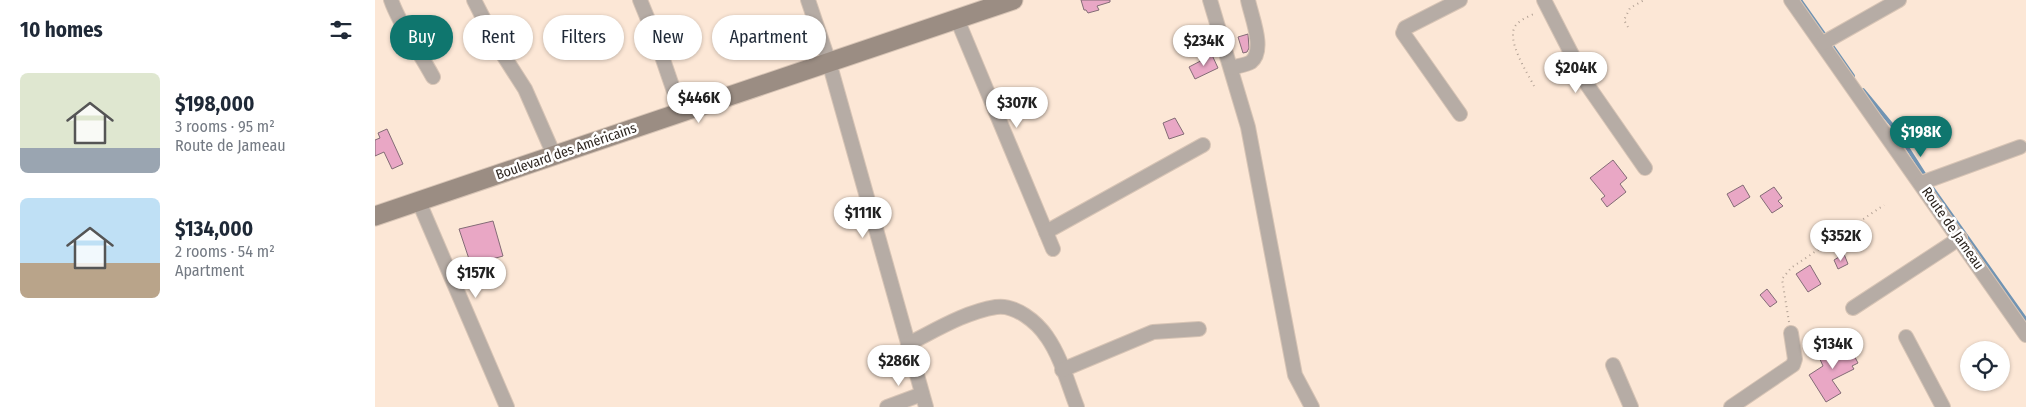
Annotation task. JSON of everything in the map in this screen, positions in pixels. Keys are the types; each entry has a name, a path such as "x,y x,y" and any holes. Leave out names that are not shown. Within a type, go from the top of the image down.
{"main road":[{"name":"Boulevard des Américains","path":"375,216 1004,2"}],"street":[{"path":"391,0 398,20 412,37 433,77"},
{"path":"474,0 498,47 525,89 554,155"},
{"path":"640,0 656,39 681,112"},
{"path":"807,0 829,62 924,400 887,407"},
{"path":"1210,0 1248,127 1295,375 1312,407"},
{"path":"1231,68 1251,62 1257,53 1257,41 1248,0"},
{"path":"1459,114 1439,82 1403,32 1405,28 1460,0"},
{"name":"Route de Jameau","path":"1791,0 1960,238 2026,335"},
{"path":"1823,43 1899,0"},
{"path":"1545,3 1588,86 1645,168"},
{"path":"957,19 1053,249"},
{"path":"1045,232 1203,145"},
{"path":"1921,183 2020,147"},
{"path":"419,202 507,407"},
{"path":"1853,308 1960,238"},
{"path":"908,344 950,323 997,307 1011,309 1035,324 1047,337 1077,407"},
{"path":"1062,370 1153,332 1199,329"},
{"path":"1731,407 1793,365 1795,359 1791,333"},
{"path":"1906,337 1943,407"},
{"path":"1613,365 1631,407"}],"path":[{"path":"1628,27 1624,20 1626,12 1644,0"},
{"path":"1535,86 1512,40 1512,31 1517,24 1545,3"},
{"path":"1791,333 1782,279 1791,268 1884,205"}],"building":[{"path":"1081,0 1110,0 1110,2 1097,6 1099,10 1088,13 1084,10"},
{"path":"1248,34 1249,48 1247,52 1243,53 1238,37"},
{"path":"1212,55 1218,68 1195,79 1189,67"},
{"path":"1175,118 1184,134 1169,139 1163,123"},
{"path":"387,129 403,164 392,169 384,152 375,156 375,140 380,138 378,133"},
{"path":"1613,160 1627,178 1620,184 1626,192 1607,207 1601,199 1605,196 1590,178"},
{"path":"1743,185 1750,197 1734,207 1727,194"},
{"path":"1774,187 1782,198 1778,201 1783,206 1772,213 1760,196"},
{"path":"493,221 503,256 471,265 459,229"},
{"path":"1844,254 1848,264 1838,269 1834,260"},
{"path":"1810,265 1821,284 1808,292 1796,274"},
{"path":"1767,289 1777,302 1770,307 1760,295"},
{"path":"1847,342 1858,363 1852,366 1854,369 1832,380 1841,393 1826,402 1809,375 1823,366 1819,357"}],"waterway":[{"path":"1800,0 1826,37"},
{"path":"1830,43 1853,76"},
{"path":"1863,90 1896,130 1926,177"},
{"path":"1930,185 2026,320"}]}
